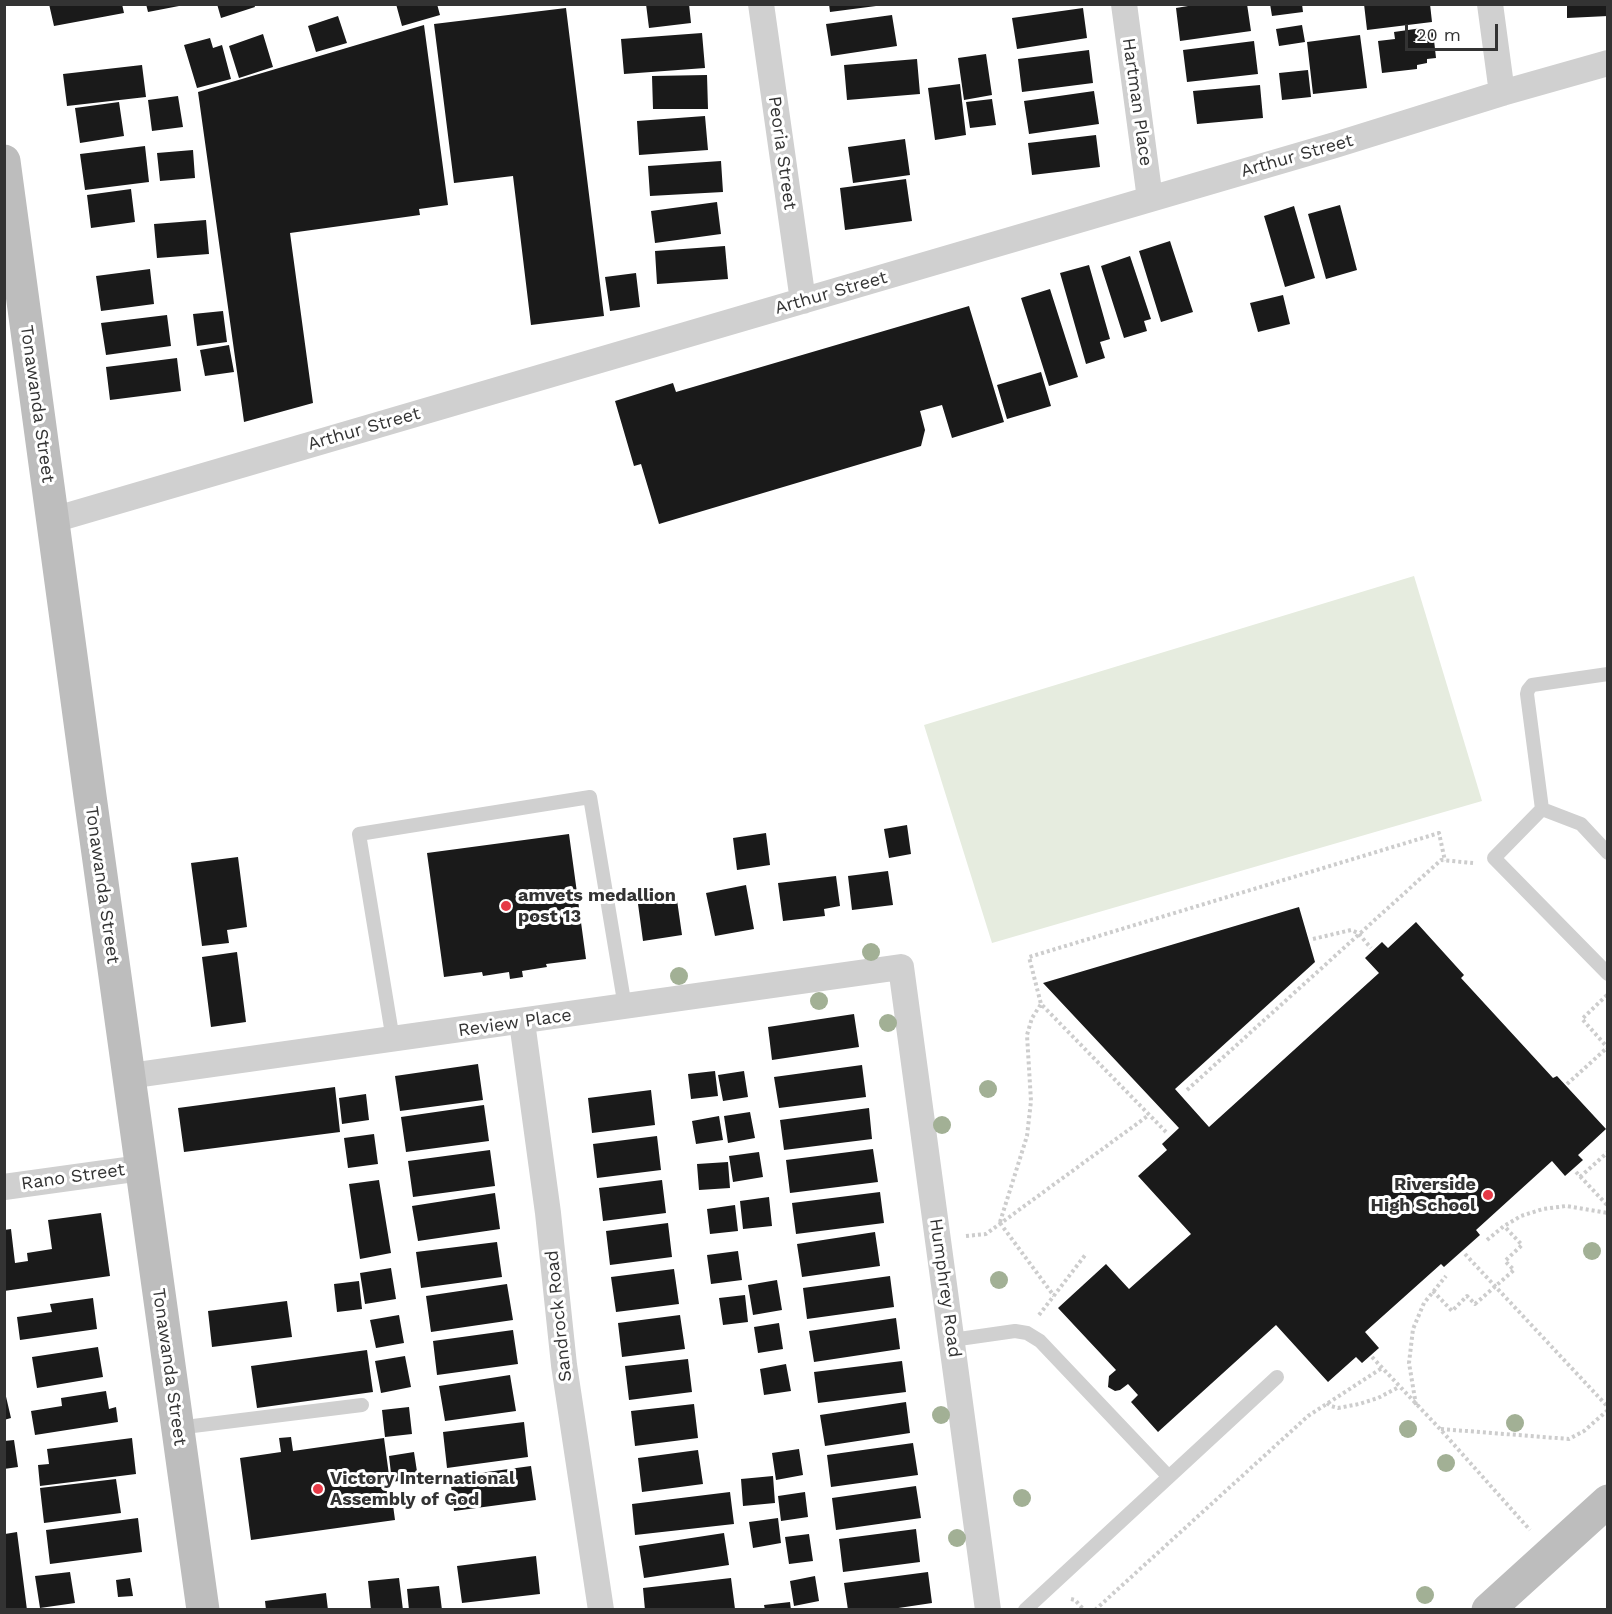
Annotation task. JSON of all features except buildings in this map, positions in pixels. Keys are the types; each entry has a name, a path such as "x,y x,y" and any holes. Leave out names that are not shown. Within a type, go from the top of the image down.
{"street":[{"name":"Peoria Street","path":"761,4 803,301"},
{"name":"Hartman Place","path":"1124,4 1150,199"},
{"path":"1490,4 1502,93"},
{"name":"Arthur Street","path":"53,520 1608,63"},
{"name":"Tonawanda Street","path":"4,161 202,1610"},
{"name":"Review Place","path":"129,1076 901,967"},
{"name":"Humphrey Road","path":"901,967 988,1610"},
{"name":"Sandrock Road","path":"522,1022 548,1213 564,1365 601,1610"},
{"name":"Rano Street","path":"4,1187 141,1168"},
{"path":"1488,1610 1608,1501"}],"lane":[{"path":"1542,809 1528,690 1532,685 1608,674"},
{"path":"393,1040 359,834 590,797 625,1007"},
{"path":"1542,809 1581,824 1608,853"},
{"path":"1542,809 1494,858 1608,974"},
{"path":"952,1340 1015,1331 1026,1333 1040,1341 1169,1477"},
{"path":"1025,1610 1277,1377"},
{"path":"177,1428 362,1406"}],"path":[{"path":"1166,1132 1041,1004 1029,957 1439,833 1445,861"},
{"path":"1187,1090 1441,860 1481,864"},
{"path":"1313,939 1352,930 1358,933 1371,948"},
{"path":"1567,1084 1608,1048 1582,1019 1605,997"},
{"path":"1000,1222 1028,1136 1031,1101 1028,1035 1032,1018 1041,1004"},
{"path":"966,1236 986,1234 1149,1115"},
{"path":"1580,1177 1608,1152"},
{"path":"1576,1172 1608,1206"},
{"path":"1487,1240 1521,1216 1543,1209 1566,1206 1608,1213"},
{"path":"1000,1222 1054,1296"},
{"path":"1433,1291 1452,1311 1467,1296 1475,1304 1514,1270 1505,1261 1522,1245 1504,1226"},
{"path":"1036,1319 1086,1254"},
{"path":"1440,1429 1569,1439 1584,1431 1608,1409 1465,1254"},
{"path":"1416,1406 1409,1363 1410,1343 1417,1316 1446,1276"},
{"path":"1372,1357 1531,1531"},
{"path":"1095,1610 1308,1416 1382,1368"},
{"path":"1327,1403 1338,1408 1359,1404 1398,1387"},
{"path":"1065,1600 1076,1600 1084,1610"}],"shaded area":[{"path":"1414,576 1482,801 992,943 924,725"}],"place":[{"name":"amvets medallion post 13","path":"506,906"},
{"name":"Riverside High School","path":"1488,1195"},
{"name":"Victory International Assembly of God","path":"318,1489"}]}
